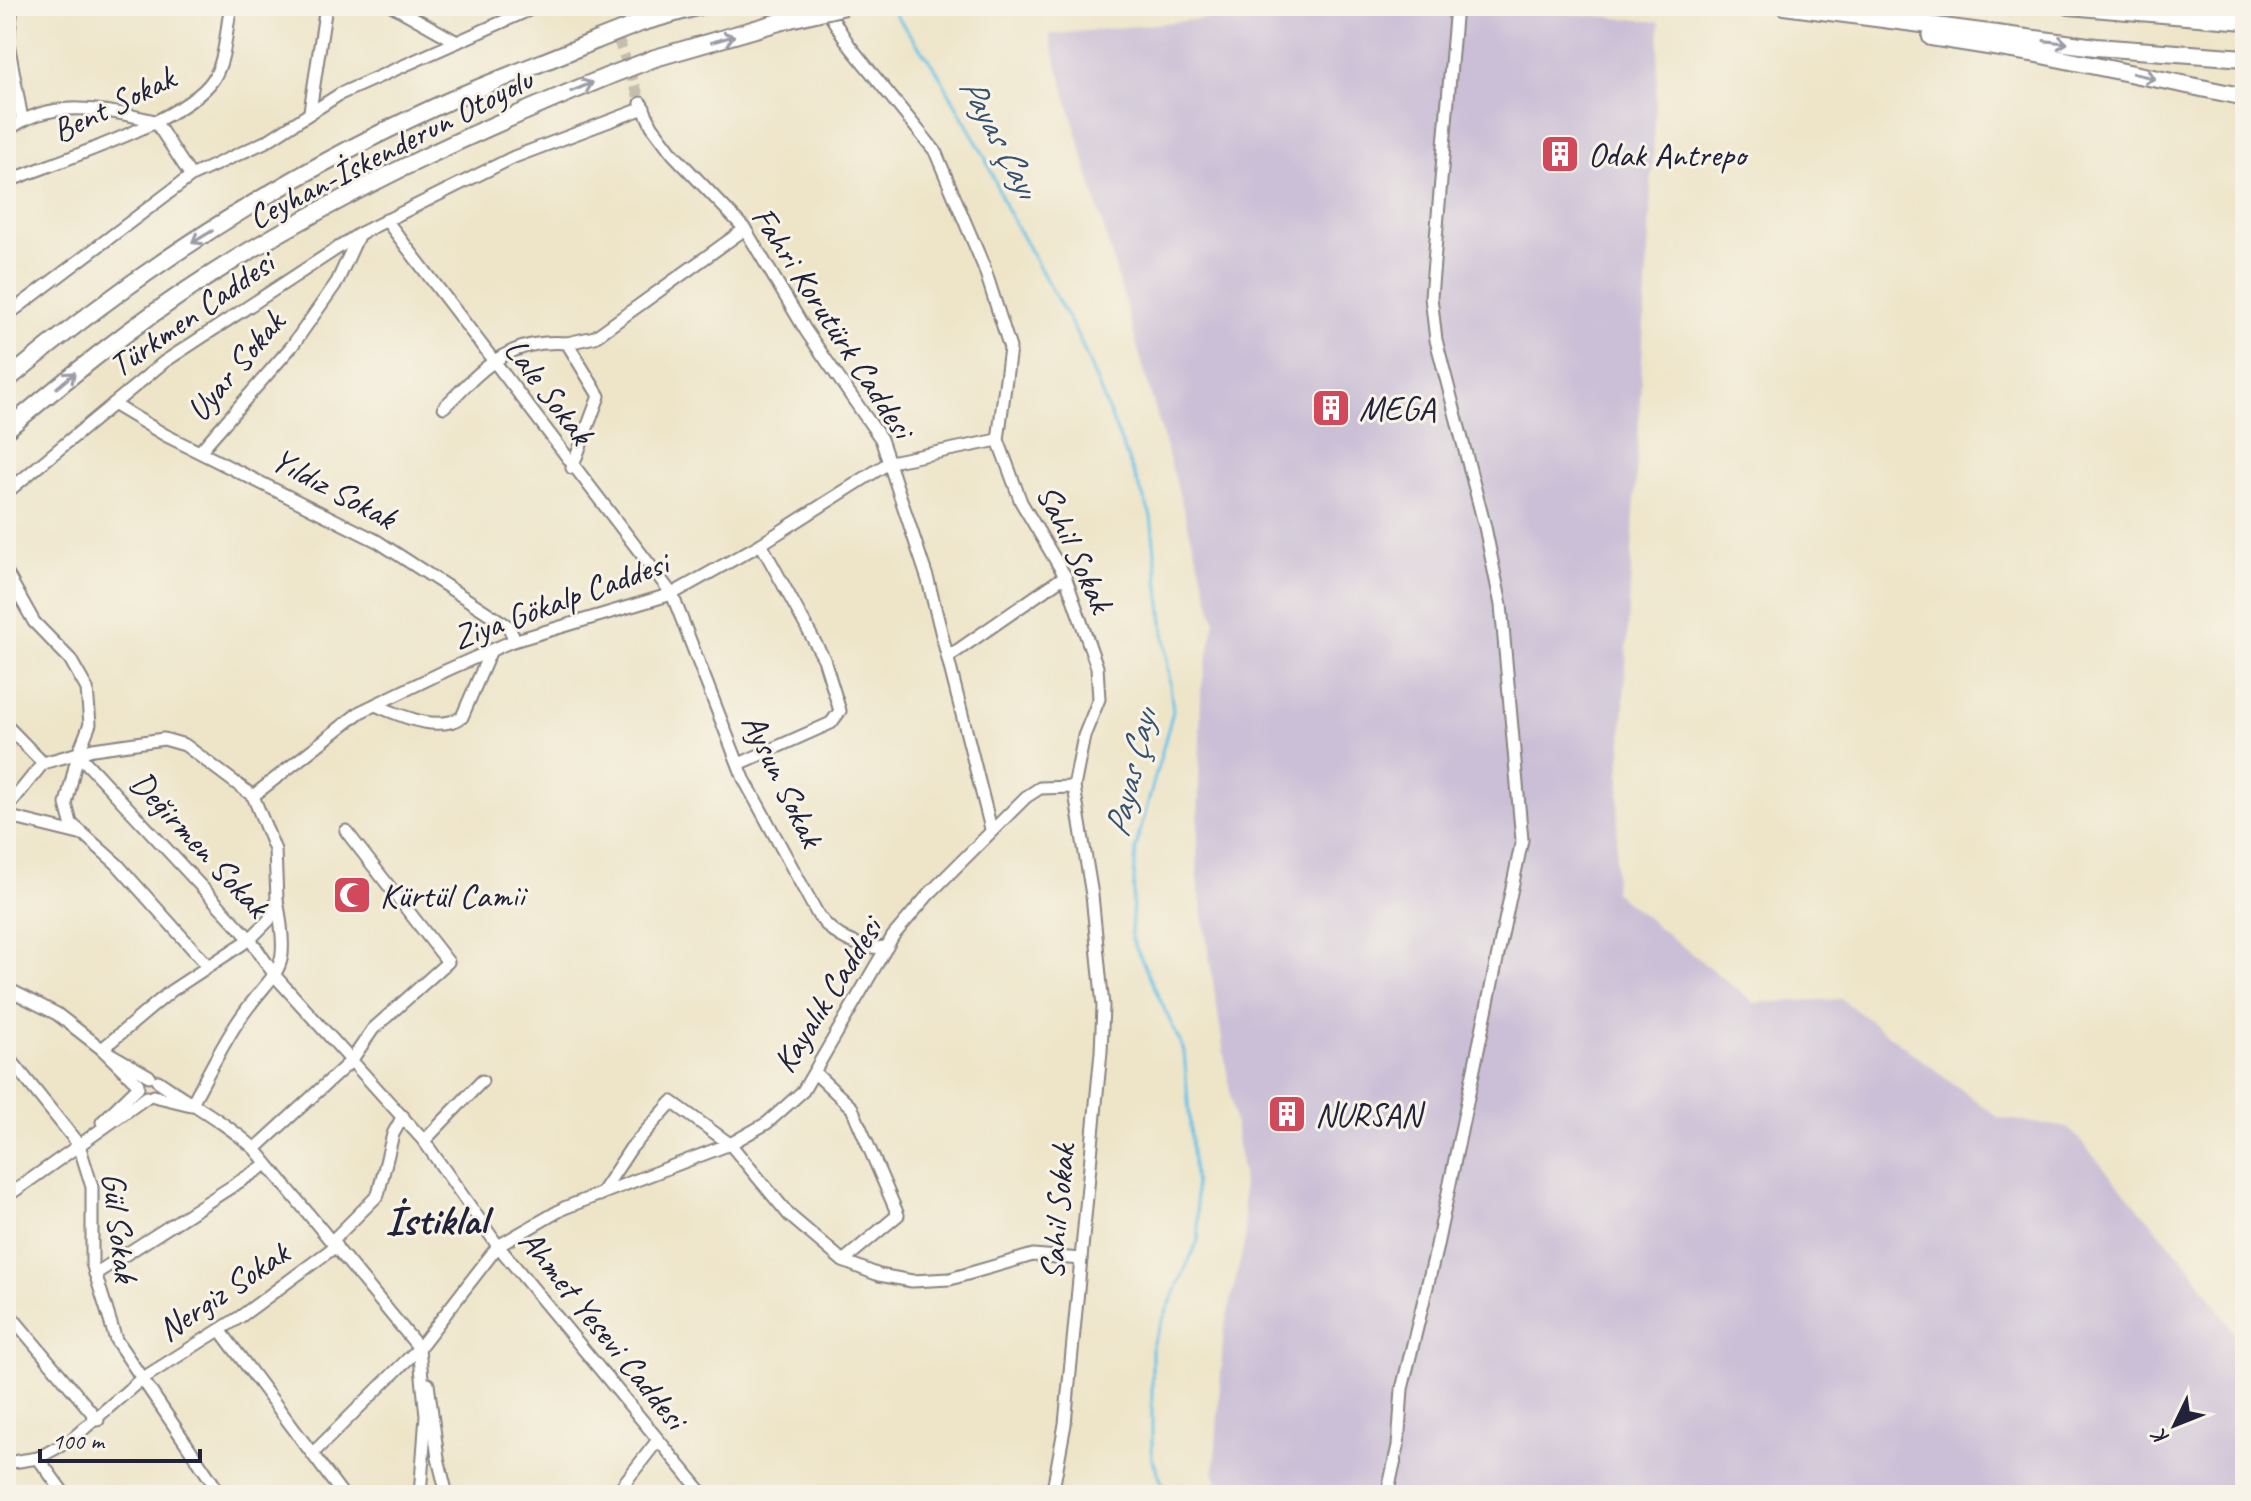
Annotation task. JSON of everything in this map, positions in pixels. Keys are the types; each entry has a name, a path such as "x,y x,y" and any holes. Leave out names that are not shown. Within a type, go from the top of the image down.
{"highway":[{"name":"Ceyhan-İskenderun Otoyolu","path":"6,381 57,338 182,248 313,170 460,96 643,22 700,6"},
{"name":"Ceyhan-İskenderun Otoyolu","path":"6,430 80,368 203,280 331,202 476,130 655,58 845,6"},
{"path":"1784,6 2245,97"},
{"path":"2069,6 2245,21"},
{"path":"2180,6 2245,13"},
{"path":"1820,12 2096,47 2245,58"}],"street":[{"path":"12,6 8,43 22,119"},
{"name":"Bent Sokak","path":"6,182 155,121 206,90 217,74 231,6"},
{"path":"310,111 326,6"},
{"path":"393,6 457,42"},
{"path":"6,316 191,176 267,141 310,111 538,6"},
{"name":"Sahil Sokak","path":"825,6 849,45 935,151 984,267 1010,348 998,440 1021,502 1065,576 1097,667 1099,699 1084,736 1074,787 1092,895 1103,1006 1065,1424 1052,1495"},
{"path":"1387,1495 1398,1446 1402,1389 1442,1220 1522,840 1501,605 1485,527 1436,340 1431,297 1456,6"},
{"name":"Türkmen Caddesi","path":"6,493 177,353 359,234 514,157 643,106"},
{"name":"Fahri Korutürk Caddesi","path":"643,106 673,154 745,229 806,331 864,410 890,462 928,580 991,829"},
{"path":"6,132 22,119 37,113 102,108 155,121 191,176"},
{"name":"Lale Sokak","path":"386,220 572,468 672,594"},
{"path":"444,407 491,361 542,341 567,343 595,337 745,229"},
{"name":"Uyar Sokak","path":"201,450 301,333 337,282 359,234"},
{"path":"567,343 599,396 572,468"},
{"name":"Yıldız Sokak","path":"113,404 165,435 201,450 377,541 508,626 515,640"},
{"path":"890,462 998,440"},
{"name":"Ziya Gökalp Caddesi","path":"253,796 334,730 375,705 515,640 672,594 761,544 890,462"},
{"path":"739,764 831,723 840,711 824,659 761,544"},
{"path":"6,572 34,622 70,659 87,689 90,724 78,754 66,811 81,834 117,864 208,966"},
{"path":"948,657 1065,576"},
{"name":"Aysun Sokak","path":"672,594 739,764 806,894 829,930 865,947 887,947"},
{"path":"375,705 431,723 452,724 462,717 491,650"},
{"path":"6,725 43,763"},
{"path":"6,809 43,763 164,739 185,745 253,796 275,850 277,899 284,938 276,977 238,1021 191,1105"},
{"name":"Değirmen Sokak","path":"78,754 250,939 276,977"},
{"name":"Kayalık Caddesi","path":"313,1453 419,1348 498,1246 527,1226 730,1144 767,1123 803,1091 887,947 928,895 991,829 1040,788 1074,787"},
{"path":"6,816 81,834"},
{"path":"255,1149 351,1061 373,1029 448,962 346,831"},
{"path":"102,1049 208,966 250,939 269,920 277,899"},
{"name":"Ahmet Yesevi Caddesi","path":"276,977 424,1141 498,1246 704,1495"},
{"path":"6,989 57,1014 102,1049 150,1097 191,1105"},
{"path":"102,1049 224,1122 255,1149 419,1348 432,1400 438,1458 447,1495"},
{"name":"Gül Sokak","path":"6,1054 79,1145 92,1187 95,1274 116,1340 140,1380 221,1495"},
{"path":"815,1073 852,1108 898,1215 843,1261"},
{"path":"79,1145 138,1085 154,1078"},
{"path":"6,1197 150,1097 160,1088 154,1078"},
{"path":"424,1141 482,1081"},
{"path":"600,1195 631,1148 672,1102 730,1144 789,1215 843,1261 879,1275 912,1281 950,1279 1033,1255 1081,1259"},
{"name":"Nergiz Sokak","path":"38,1458 71,1440 98,1420 140,1380 220,1330 334,1243 378,1195 393,1134 403,1116"},
{"path":"95,1274 267,1164"},
{"path":"6,1310 98,1420"},
{"path":"220,1330 343,1495"},
{"path":"419,1348 426,1416 421,1495"},
{"path":"615,1495 658,1440"},
{"path":"6,1463 38,1458 65,1495"},
{"path":"421,1495 436,1486 447,1495"}],"shaded area":[{"path":"1327,6 1492,6 1660,22 1614,892 1754,1003 1841,999 1999,1118 2069,1128 2190,1267 2245,1348 2245,1495 1223,1495 1214,1472 1224,1330 1245,1240 1242,1171 1197,876 1201,690 1215,620 1049,35"}],"waterway":[{"name":"Payas Çayı","path":"889,6 937,71 985,157 1006,208 1079,338 1151,516 1173,711 1136,847 1131,937 1184,1051 1199,1238 1152,1344 1152,1458 1167,1495"}],"tunnel":[{"path":"607,8 641,103"}],"place":[{"name":"Odak Antrepo","path":"1560,154"},
{"name":"MEGA","path":"1331,408"},
{"name":"Kürtül Camii","path":"352,895"},
{"name":"NURSAN","path":"1287,1114"}],"district":[{"name":"İstiklal","path":"436,1220"}]}
